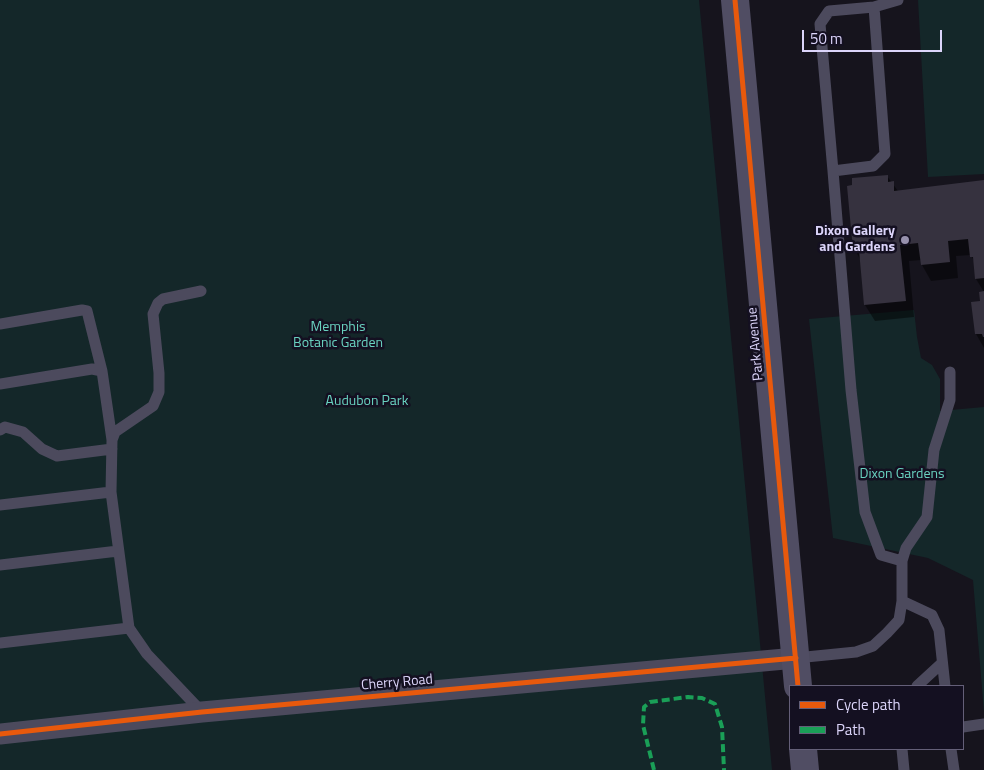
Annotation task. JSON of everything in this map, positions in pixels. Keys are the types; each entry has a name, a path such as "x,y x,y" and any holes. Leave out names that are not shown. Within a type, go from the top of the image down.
{"main road":[{"name":"Park Avenue","path":"735,0 798,685"},
{"path":"804,750 805,770"}],"street":[{"name":"Cherry Road","path":"0,734 202,712 796,658"}],"lane":[{"path":"898,0 874,7 829,11 820,24 852,390 865,512 882,555 902,561"},
{"path":"833,171 873,166 885,154 874,7"},
{"path":"112,445 115,432 153,406 159,392 153,314 158,304 163,299 201,291"},
{"path":"0,324 82,310 87,311 102,371 112,445 112,492 128,628 147,654 202,712"},
{"path":"0,384 92,369 102,371"},
{"path":"796,658 856,652 874,646 899,620 902,601 902,561 906,548 927,517 934,450 950,400 950,372"},
{"path":"0,430 5,428 23,432 42,449 57,456 112,445"},
{"path":"0,504 112,492"},
{"path":"0,565 118,551"},
{"path":"902,601 932,615 939,630 945,685"},
{"path":"0,643 128,628"},
{"path":"918,685 942,663"},
{"path":"964,726 984,724"},
{"path":"902,750 904,770"},
{"path":"951,750 954,770"}],"green space":[{"name":"Memphis Botanic Garden","path":"0,0 699,0 772,770 0,770"},
{"path":"918,0 984,0 984,174 928,177"},
{"name":"Dixon Gardens","path":"914,310 921,358 932,365 940,379 940,411 984,407 984,712 973,580 928,558 833,538 809,319"}],"building":[{"name":"Dixon Gallery and Gardens","path":"888,175 888,182 894,181 894,191 984,180 984,278 975,279 973,257 970,257 968,239 948,241 950,262 921,265 918,243 900,245 906,301 864,305 859,250 853,250 847,186 852,185 852,178"},
{"path":"984,291 983,337 982,334 975,334 971,302 980,301 979,292"}],"marked path":[{"path":"654,770 643,725 644,707 650,702 688,697 702,698 715,704 722,727 724,770"}],"cycle path":[{"path":"735,0 798,685"},
{"path":"0,734 202,712 796,658"}],"place":[{"name":"Dixon Gallery and Gardens","path":"905,240"}],"park label":[{"name":"Audubon Park","path":"367,402"}]}
